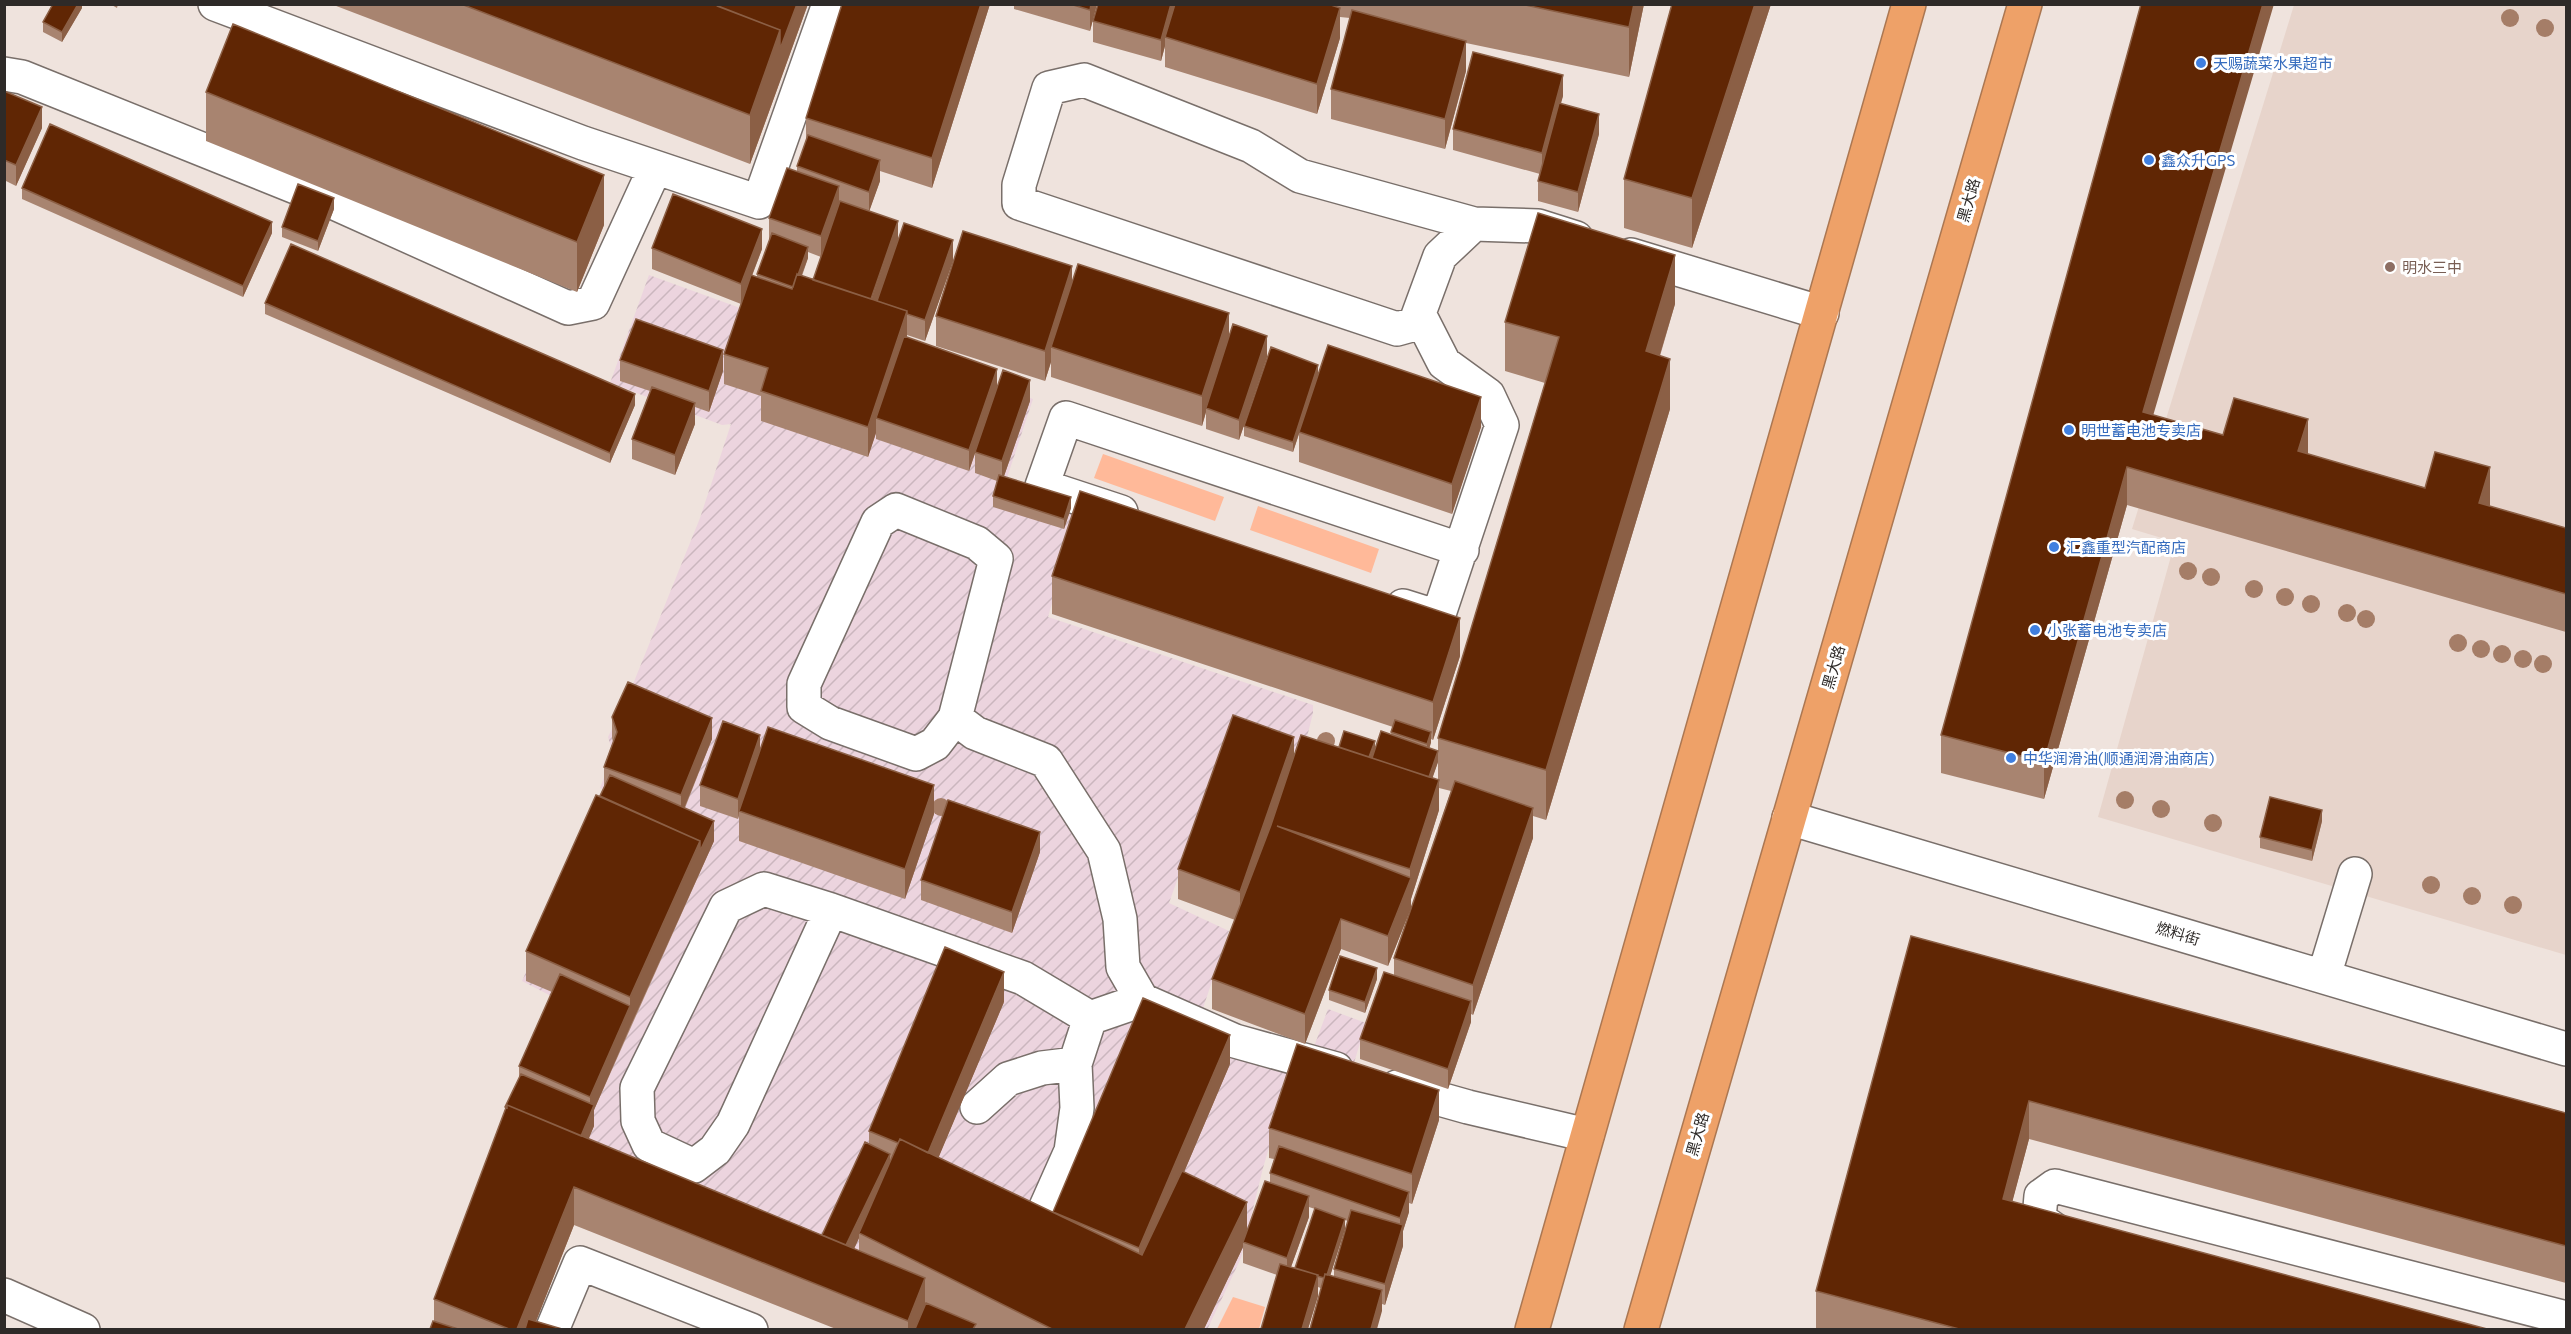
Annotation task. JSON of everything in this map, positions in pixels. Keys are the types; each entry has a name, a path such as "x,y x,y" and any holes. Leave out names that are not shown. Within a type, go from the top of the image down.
{"highway":[{"path":"1532,1329 1909,4"},
{"name":"黑大路","path":"1641,1329 2025,4"}],"street":[{"path":"214,4 583,143 759,202 830,4"},
{"path":"4,74 22,77 328,200 568,308 593,303 655,168"},
{"path":"1474,224 1440,256 1415,324 1397,328 1019,203 1019,185 1050,88 1084,80 1251,146 1300,176 1474,224 1538,226 1822,313"},
{"path":"1371,595 1438,617 1502,425 1488,395 1444,363 1419,314"},
{"path":"1144,519 1042,486 1066,418 1462,550"},
{"path":"896,510 977,543 996,559 955,718 935,744 916,754 830,723 804,707 804,684 878,522 896,510"},
{"path":"955,718 975,733 1046,761 1104,851 1120,919 1123,967 1142,1000 1235,1041 1468,1107 1587,1136"},
{"name":"燃料街","path":"1789,818 2566,1049"},
{"path":"2324,976 2355,874"},
{"path":"831,910 733,1124 715,1150 694,1166 649,1145 638,1121 637,1088 726,907 764,889 831,910 1023,978 1090,1018 1142,1000"},
{"path":"1046,1207 1071,1151 1077,1108 1075,1065 1090,1018"},
{"path":"977,1107 1008,1079 1042,1068 1075,1065"},
{"path":"2096,1242 2061,1233 2039,1219 2041,1196 2055,1186 2566,1318"},
{"path":"552,1329 580,1263 751,1329"},
{"path":"4,1295 83,1329"}],"shaded area":[{"name":"明水三中","path":"2294,5 2566,5 2566,955 2098,817 2175,542 2132,529"},
{"path":"649,275 743,309 903,355 1033,399 1005,484 1076,505 1071,538 1048,617 1313,705 1303,753 1229,735 1169,903 1229,931 1202,1011 1211,1022 1312,1052 1328,1009 1366,1023 1354,1063 1293,1067 1263,1168 1241,1258 1207,1330 962,1329 816,1258 498,1129 555,998 522,981 608,791 600,788 613,754 608,737 627,699 700,518 731,424 722,425 610,383"},
{"path":"1103,454 1224,497 1215,521 1094,478"},
{"path":"1258,506 1379,549 1371,573 1250,530"},
{"path":"1233,1297 1265,1307 1259,1329 1217,1329"}],"building":[{"path":"53,4 78,4 62,32 43,22"},
{"path":"461,4 713,4 780,30 750,115"},
{"path":"717,4 797,4 780,49 780,30 717,6"},
{"path":"842,4 981,4 932,158 806,118"},
{"path":"1070,4 1091,4 1090,10"},
{"path":"1098,4 1171,4 1161,40 1093,21"},
{"path":"1175,4 1328,4 1340,8 1317,84 1165,37"},
{"path":"1520,4 1634,4 1629,27"},
{"path":"1672,4 1755,4 1692,198 1624,179"},
{"path":"2141,4 2263,4 2143,412 2223,435 2234,398 2308,419 2298,451 2425,488 2435,452 2490,467 2479,503 2566,528 2566,594 2127,467 2044,762 1941,735"},
{"path":"1352,10 1466,41 1445,119 1331,89"},
{"path":"233,24 604,175 577,242 206,92"},
{"path":"1473,52 1563,75 1542,153 1453,129"},
{"path":"4,91 42,107 16,165 4,160"},
{"path":"1559,103 1599,114 1578,192 1538,181"},
{"path":"50,124 272,222 243,286 22,188"},
{"path":"808,135 880,160 869,192 797,166"},
{"path":"787,168 839,186 821,236 769,218"},
{"path":"298,184 334,198 318,241 282,227"},
{"path":"673,194 762,229 741,284 652,248"},
{"path":"840,201 898,221 871,299 813,280"},
{"path":"1538,213 1675,255 1646,351 1670,359 1546,770 1438,738 1559,337 1505,322"},
{"path":"904,223 953,240 925,320 877,301"},
{"path":"963,231 1072,266 1045,351 936,316"},
{"path":"772,233 808,247 793,287 757,274"},
{"path":"291,244 635,394 610,453 265,303"},
{"path":"1078,264 1229,313 1202,396 1051,347"},
{"path":"797,274 907,311 868,427 761,391 768,368 724,354 751,275 792,289"},
{"path":"636,319 723,350 709,391 620,360"},
{"path":"1233,324 1267,336 1239,420 1206,408"},
{"path":"904,336 997,369 969,450 876,418"},
{"path":"1328,345 1481,397 1452,484 1299,432"},
{"path":"1271,347 1318,365 1293,442 1244,426"},
{"path":"1003,370 1030,380 1002,461 975,452"},
{"path":"652,387 695,403 675,455 632,439"},
{"path":"999,475 1071,497 1064,519 993,496"},
{"path":"1080,491 1460,618 1433,702 1052,576"},
{"path":"628,682 712,718 681,795 604,767 617,732 612,717"},
{"path":"1233,715 1294,737 1240,892 1178,869"},
{"path":"1395,720 1431,732 1427,744 1391,732"},
{"path":"723,721 760,735 738,799 700,785"},
{"path":"768,727 934,785 905,869 739,811"},
{"path":"1344,731 1375,741 1369,757 1339,747"},
{"path":"1381,731 1438,751 1429,777 1372,758"},
{"path":"1301,735 1439,780 1410,869 1277,826 1411,878 1388,936 1341,919 1305,1014 1212,979 1271,825"},
{"path":"610,775 714,821 700,851 700,841 600,796"},
{"path":"1455,781 1533,808 1473,985 1394,958"},
{"path":"596,795 700,841 630,997 526,951"},
{"path":"2270,797 2322,810 2312,850 2260,837"},
{"path":"948,800 1040,832 1012,912 921,880"},
{"path":"1911,936 2566,1113 2566,1246 2029,1101 2003,1199 2487,1329 1959,1329 1816,1291"},
{"path":"945,947 1004,972 928,1153 900,1139 898,1143 869,1131"},
{"path":"1340,956 1377,968 1365,1002 1329,990"},
{"path":"1384,972 1471,1001 1448,1069 1360,1039"},
{"path":"560,974 630,1006 590,1097 519,1066"},
{"path":"1143,998 1230,1035 1139,1248 1053,1212"},
{"path":"1297,1044 1439,1090 1412,1174 1269,1128"},
{"path":"521,1074 594,1105 581,1136 507,1105 507,1108 505,1107"},
{"path":"507,1105 925,1278 908,1321 574,1187 517,1329 509,1329 434,1299"},
{"path":"900,1139 1142,1255 1182,1171 1247,1202 1185,1329 1052,1329 859,1233"},
{"path":"865,1142 890,1154 846,1245 822,1235"},
{"path":"1279,1146 1409,1192 1400,1218 1270,1173"},
{"path":"1265,1181 1309,1196 1287,1258 1243,1242"},
{"path":"1315,1208 1345,1219 1327,1275 1325,1274 1324,1278 1295,1268"},
{"path":"1351,1210 1403,1225 1385,1284 1334,1269"},
{"path":"1280,1264 1318,1275 1302,1329 1261,1329"},
{"path":"1325,1274 1382,1290 1371,1329 1310,1329"},
{"path":"926,1303 976,1324 973,1329 915,1329"},
{"path":"528,1319 562,1329 525,1329"},
{"path":"433,1321 458,1329 430,1329"}],"place":[{"name":"天赐蔬菜水果超市","path":"2201,63"},
{"name":"鑫众升GPS","path":"2149,160"},
{"name":"明水三中","path":"2390,267"},
{"name":"明世蓄电池专卖店","path":"2069,430"},
{"name":"汇鑫重型汽配商店","path":"2054,547"},
{"name":"小张蓄电池专卖店","path":"2035,630"},
{"name":"中华润滑油(顺通润滑油商店)","path":"2011,758"}]}
